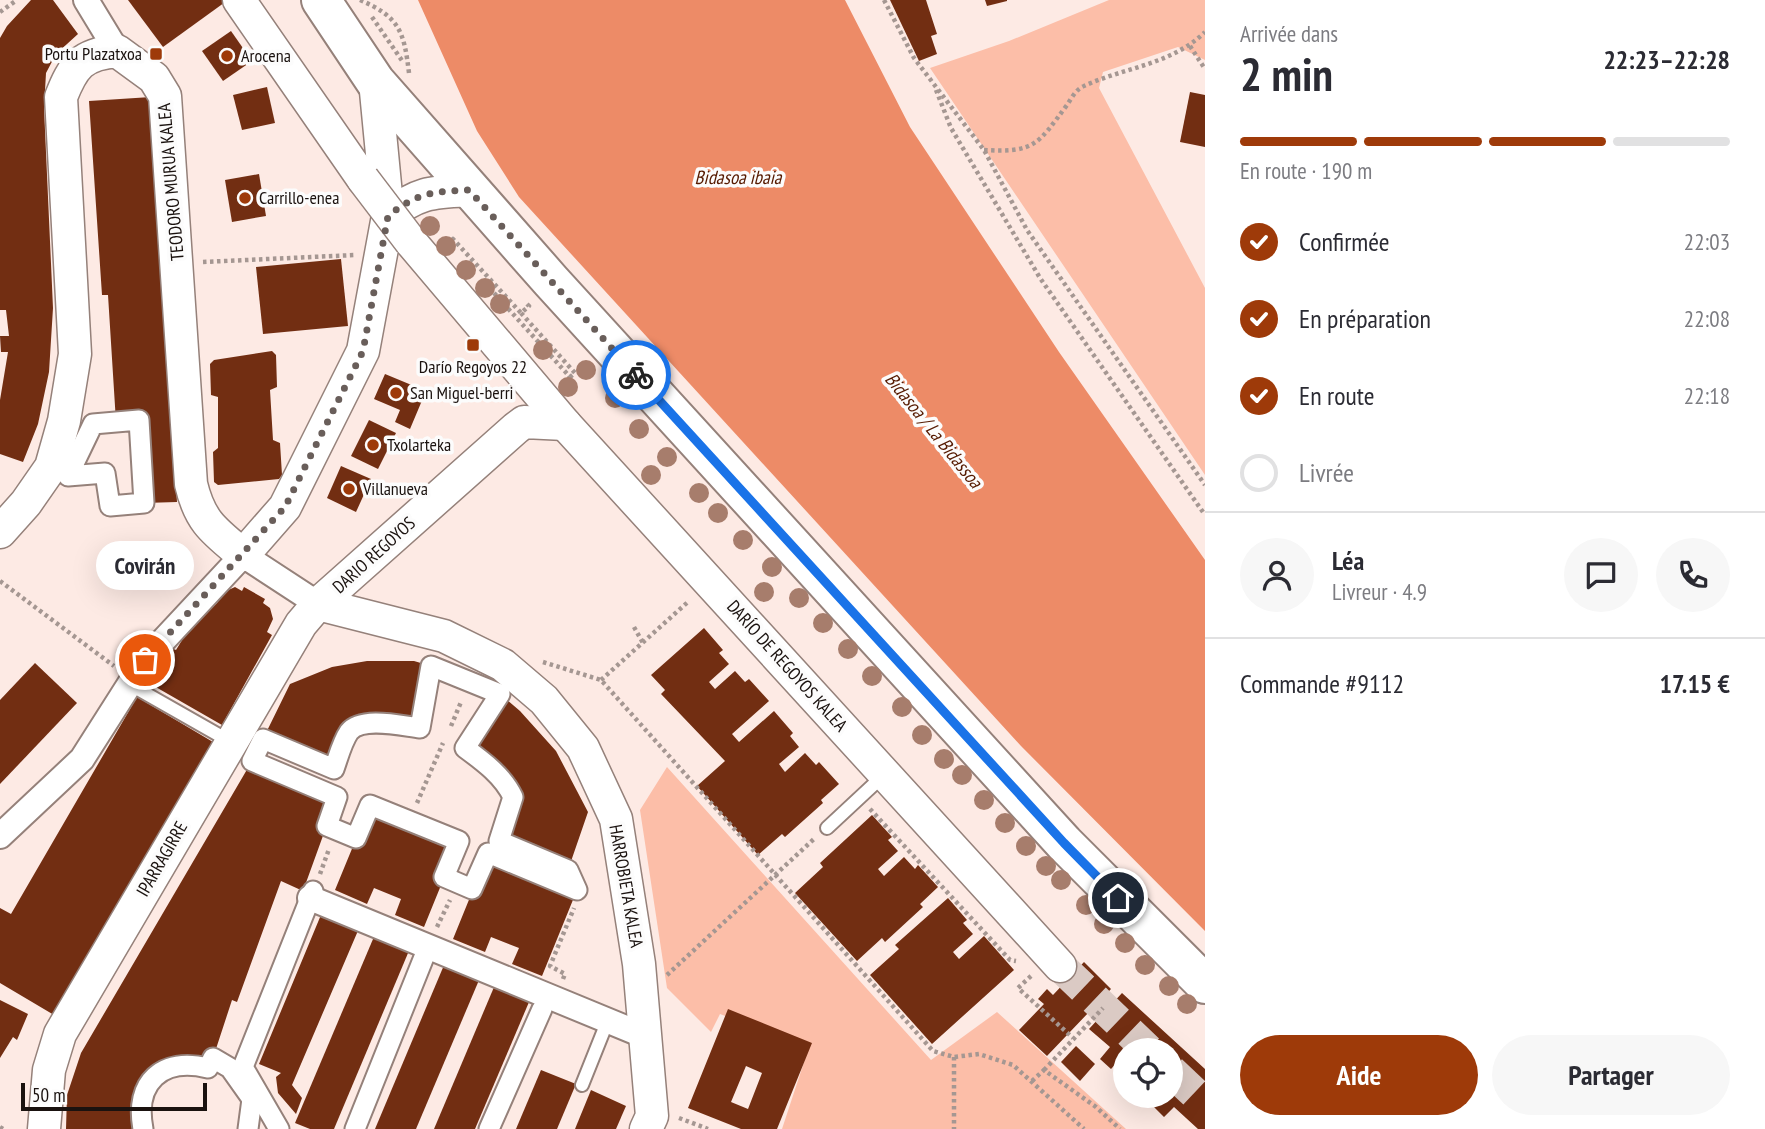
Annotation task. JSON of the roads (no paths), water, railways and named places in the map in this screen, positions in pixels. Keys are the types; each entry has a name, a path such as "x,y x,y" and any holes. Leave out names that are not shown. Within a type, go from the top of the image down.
{"main road":[{"path":"321,0 375,81 469,190 1064,843 1205,984"}],"street":[{"path":"2,526 26,503 51,467 64,421 75,354 61,97 72,70 96,53 117,51 86,0"},
{"name":"DARÍO DE REGOYOS KALEA","path":"239,0 362,179 411,243 514,366 1060,966"},
{"name":"TEODORO MURUA KALEA","path":"117,51 154,78 165,96 191,484 197,511 216,533 243,555"},
{"path":"0,836 82,758 145,660 285,507 363,351 388,216 375,81"},
{"path":"388,216 410,199 427,192 469,190"},
{"name":"DARÍO DE REGOYOS KALEA","path":"514,366 524,422"},
{"path":"139,420 144,503 110,506 105,473 68,476 93,424 139,420"},
{"path":"524,422 565,424"},
{"name":"DARIO REGOYOS","path":"318,604 524,422"},
{"path":"243,555 318,604"},
{"name":"IPARRAGIRRE","path":"44,1129 49,1070 60,1034 301,624 318,604"},
{"name":"HARROBIETA KALEA","path":"318,604 444,636 503,665 544,700 583,748 616,819 639,964 652,1116 659,1122"},
{"path":"431,666 500,694 465,748 486,763 508,786 513,797 499,841 568,870 577,890 488,853 472,889 458,883 444,877 459,841 370,805 356,838 327,826 337,797 252,761 263,739 334,769 348,734 354,728 386,724 421,729 431,666"},
{"path":"279,1129 243,1067 312,894 428,947 645,1036"},
{"path":"355,1129 428,947"},
{"path":"489,1129 542,1009"},
{"path":"143,1129 142,1098 153,1077 181,1065 208,1068 213,1058 230,1068 252,1099 248,1129"}],"lane":[{"path":"130,681 231,742"},
{"path":"827,828 885,774"},
{"path":"582,1085 608,1020"}],"water":[{"name":"Bidasoa ibaia","path":"418,0 845,0 910,127 1059,352 1205,560 1205,931 1021,746 519,197 477,131"}],"tunnel":[{"path":"1060,966 1135,1038"},
{"path":"1183,1082 1205,1103"}],"place":[{"name":"Portu Plazatxoa","path":"156,54"},
{"name":"Arocena","path":"227,56"},
{"name":"Carrillo-enea","path":"245,198"},
{"name":"Darío Regoyos 22","path":"473,345"},
{"name":"San Miguel-berri","path":"396,393"},
{"name":"Txolarteka","path":"373,445"},
{"name":"Villanueva","path":"349,489"},
{"name":"Covirán","path":"145,660"}],"water label":[{"name":"Bidasoa / La Bidassoa","path":"934,430"}]}
